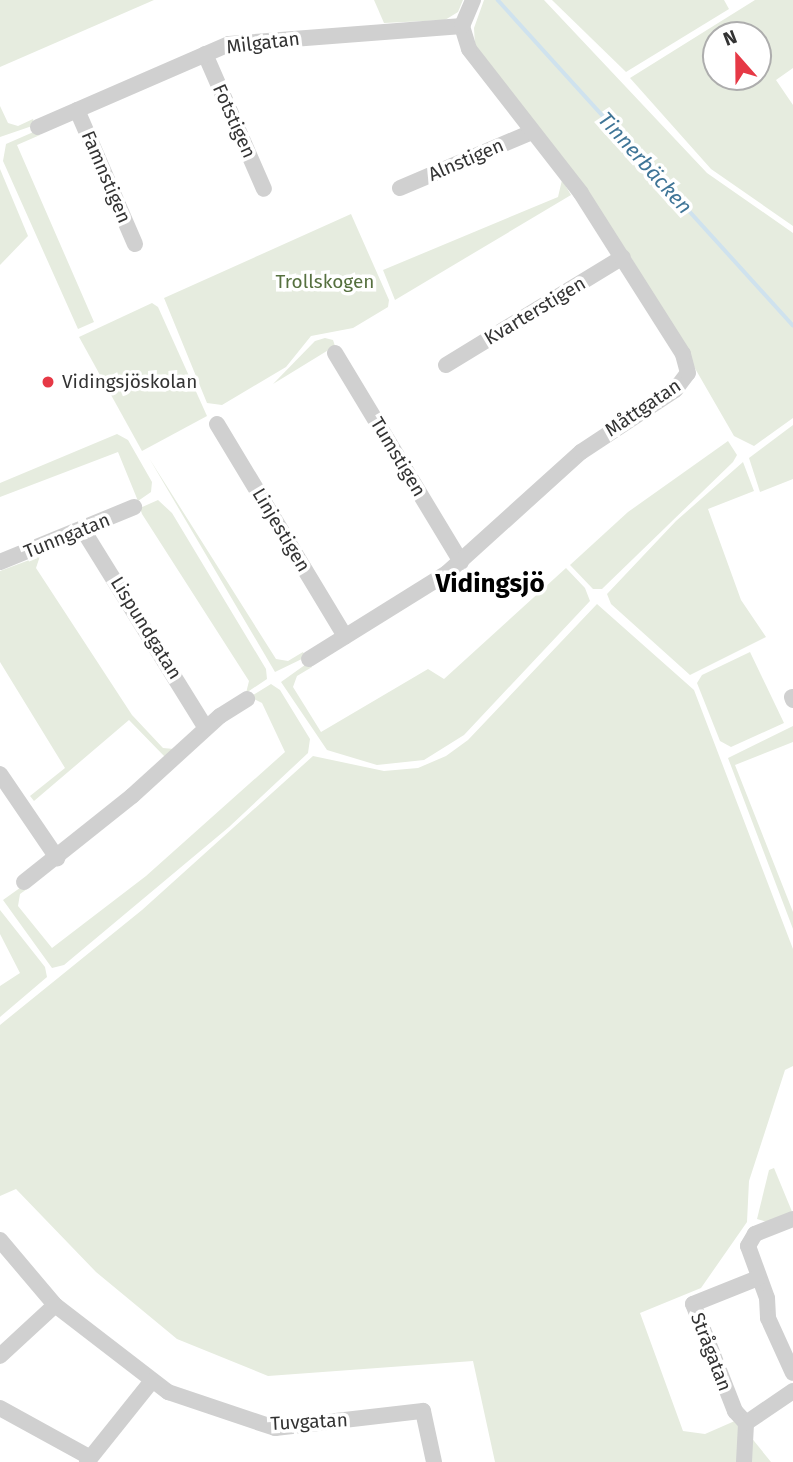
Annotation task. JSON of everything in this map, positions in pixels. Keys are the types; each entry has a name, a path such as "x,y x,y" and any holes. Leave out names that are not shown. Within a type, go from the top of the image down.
{"street":[{"path":"462,26 474,0"},
{"name":"Milgatan","path":"38,127 229,44 462,26"},
{"name":"Måttgatan","path":"309,659 461,562 593,442 686,380 688,368 683,354 623,257 469,49 462,26"},
{"name":"Fotstigen","path":"205,54 264,189"},
{"name":"Famnstigen","path":"77,110 135,244"},
{"name":"Alnstigen","path":"400,188 532,132"},
{"name":"Kvarterstigen","path":"446,365 623,257"},
{"name":"Tumstigen","path":"335,353 461,562"},
{"name":"Linjestigen","path":"217,424 345,636"},
{"name":"Tunngatan","path":"0,562 134,507"},
{"name":"Lispundgatan","path":"83,530 206,728"},
{"path":"24,882 57,858 206,728 247,699"},
{"path":"0,774 57,858"},
{"path":"793,1219 751,1239 748,1253 767,1298 768,1318 793,1373"},
{"name":"Tuvgatan","path":"0,1240 55,1306 168,1392 275,1428 423,1411 434,1462"},
{"name":"Strågatan","path":"746,1423 735,1411 693,1304 758,1278"},
{"path":"0,1356 55,1306"},
{"path":"0,1408 88,1460 152,1381"},
{"path":"744,1462 746,1423 793,1391"}],"green space":[{"path":"0,0 154,0 0,67"},
{"path":"374,0 463,0 458,12 445,20 384,23"},
{"path":"484,0 544,0 707,173 793,233 793,418 754,446 734,436 629,254 475,46 474,28"},
{"path":"552,0 724,0 729,9 709,21 702,21 702,26 626,72"},
{"path":"755,0 793,0 793,68 776,80 793,105 793,226 711,169 630,78 702,33 702,91 772,91 772,21 721,21"},
{"path":"0,106 8,123 18,126 33,119 35,125 0,137"},
{"path":"38,130 40,135 17,145 94,322 78,329 3,161 6,144"},
{"path":"0,169 28,236 0,265"},
{"path":"562,180 571,195 395,300 383,270 558,197"},
{"name":"Trollskogen","path":"351,214 389,300 388,307 353,328 311,336 286,367 222,405 207,403 164,298"},
{"path":"152,303 158,307 207,416 142,451 79,337"},
{"path":"325,338 333,340 335,346 273,384 315,341"},
{"path":"793,425 793,479 760,492 749,458"},
{"path":"117,434 128,440 152,482 151,492 138,501 118,452 0,497 0,483"},
{"path":"728,441 737,455 733,462 602,589 593,589 570,565 628,512"},
{"path":"149,458 276,659 288,661 303,652 306,657 275,672"},
{"path":"743,462 754,491 708,509 741,600 766,637 690,675 611,604 607,594 676,521"},
{"path":"158,500 172,513 266,669 267,679 246,693 249,681 142,514 140,508"},
{"path":"40,556 36,568 132,715 163,748 174,749 165,757 129,720 34,801 30,796 65,768 0,662 0,571"},
{"path":"566,568 585,588 590,601 464,735 424,760 377,765 327,750 281,682 309,662 312,667 297,676 293,687 321,732 428,669 444,679"},
{"path":"597,604 694,690 793,949 793,1066 785,1070 749,1181 747,1222 701,1288 640,1313 683,1431 705,1434 737,1420 771,1462 495,1462 473,1361 268,1376 177,1339 96,1272 16,1189 0,1196 0,1025 142,910 313,756 384,771 418,768 446,756 468,740"},
{"path":"750,652 784,723 731,747 720,741 697,683 702,675"},
{"path":"271,684 280,690 310,739 308,753 229,827 64,965 52,968 3,900 24,885 27,889 20,894 18,906 52,948 146,876 285,752 262,703 250,697"},
{"path":"793,726 793,742 735,765 793,912 793,929 728,758"},
{"path":"0,910 45,967 47,977 0,1017 0,986 20,973 0,934"},
{"path":"774,1168 793,1214 771,1223 757,1219 769,1170"}],"waterway":[{"name":"Tinnerbäcken","path":"498,0 793,325"}],"place":[{"name":"Vidingsjöskolan","path":"48,382"}],"district":[{"name":"Vidingsjö","path":"490,584"}]}
